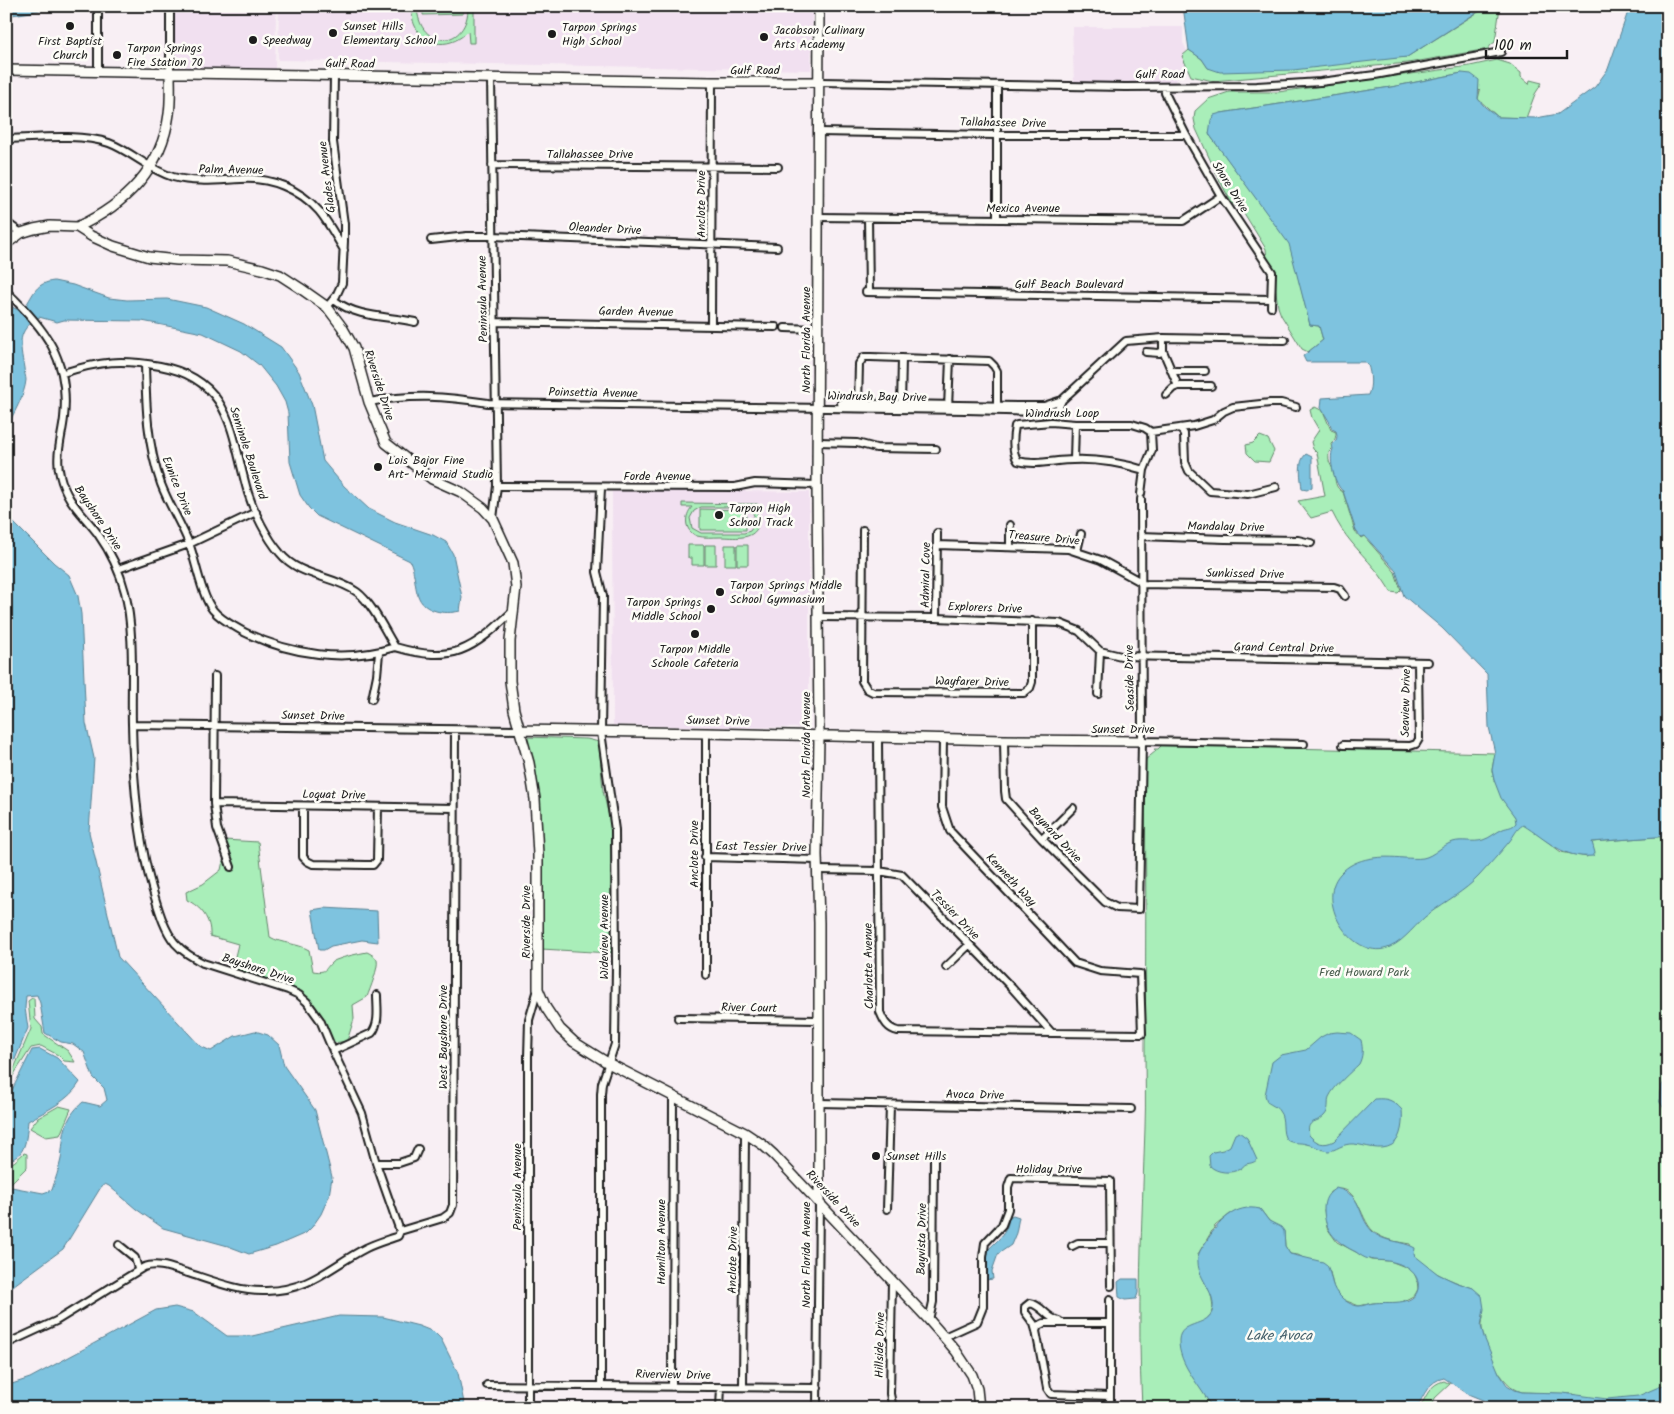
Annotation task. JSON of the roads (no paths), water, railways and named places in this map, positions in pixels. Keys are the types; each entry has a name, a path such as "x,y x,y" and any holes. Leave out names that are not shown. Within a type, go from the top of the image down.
{"street":[{"path":"98,6 98,71"},
{"path":"78,228 105,213 126,197 150,166 161,146 168,124 170,104 170,6"},
{"name":"North Florida Avenue","path":"818,1408 817,442 819,6"},
{"name":"Gulf Road","path":"6,70 712,82 1165,87 1257,86 1310,83 1391,72 1501,52"},
{"name":"Glades Avenue","path":"334,76 333,142 344,224 342,283 334,300"},
{"name":"Peninsula Avenue","path":"491,78 497,486 493,519"},
{"name":"Anclote Drive","path":"711,325 712,82"},
{"path":"997,85 997,219"},
{"name":"Shore Drive","path":"1165,87 1165,93 1186,136 1220,196 1272,272 1271,307"},
{"name":"Tallahassee Drive","path":"819,132 1186,136"},
{"name":"Palm Avenue","path":"6,138 98,140 120,148 165,174 194,180 263,180 281,185 304,198 319,210 344,250"},
{"name":"Tallahassee Drive","path":"492,165 712,165 778,167"},
{"name":"Mexico Avenue","path":"818,217 1183,221 1220,196"},
{"name":"Gulf Beach Boulevard","path":"868,218 867,292 1271,299"},
{"path":"6,222 21,233"},
{"name":"Riverside Drive","path":"6,244 21,233 50,226 78,228 106,243 149,257 227,262 262,269 280,275 326,307 342,327 354,348 369,402 386,443 432,479 461,492 483,508 493,519 509,552 515,571 516,587 510,640 510,681 514,710 529,763 535,799 538,855 538,990 546,1008 560,1029 574,1042 608,1063 745,1133 774,1155 819,1201 956,1351 972,1375 977,1389 979,1408"},
{"name":"Oleander Drive","path":"431,240 467,236 493,236 778,247"},
{"name":"Bayshore Drive","path":"6,291 19,302 51,341 63,373 64,415 58,463 62,482 70,500 97,534 118,569 125,590 130,621 132,725 138,821 142,848 158,909 169,935 184,952 203,963 288,990 299,995 314,1010 362,1113 376,1163 400,1230"},
{"path":"326,307 334,300 352,310 368,315 415,322"},
{"name":"Garden Avenue","path":"495,322 776,327"},
{"path":"785,328 818,329"},
{"path":"1163,338 1163,351 1178,386"},
{"name":"Windrush Bay Drive","path":"1044,410 1062,400 1126,341 1163,338 1285,340"},
{"path":"1146,352 1163,351"},
{"path":"858,406 859,364 864,357 984,360 992,363 997,371 997,408"},
{"path":"901,407 902,358"},
{"path":"948,408 950,359"},
{"name":"Seminole Boulevard","path":"63,373 114,361 145,364 172,369 192,378 206,388 219,402 225,412 234,438 248,493 256,512 280,553 294,565 305,571 349,587 359,594 374,612 395,648"},
{"name":"Eunice Drive","path":"145,364 147,416 152,452 163,488 189,544 205,594 213,610 226,621 250,634 290,649 337,656 379,653"},
{"path":"1172,371 1205,371"},
{"path":"1166,395 1178,386 1211,386"},
{"name":"Poinsettia Avenue","path":"369,402 398,397 440,396 496,403 818,408"},
{"name":"Windrush Bay Drive","path":"818,408 858,406 997,408 1044,410 1055,414 1062,400"},
{"name":"Windrush Loop","path":"1144,470 1126,464 1074,460 1018,462 1014,449 1014,429 1017,425 1051,422 1132,424 1151,432 1194,426 1213,420 1224,411 1233,408 1270,403 1281,403 1296,407"},
{"path":"1017,409 1017,425"},
{"path":"1074,460 1075,424"},
{"path":"1180,428 1184,434 1185,462 1189,471 1210,491 1248,494 1276,487"},
{"path":"1144,470 1152,450 1151,432"},
{"path":"817,442 856,443 876,448 936,449"},
{"name":"Seaside Drive","path":"1139,909 1142,737 1140,657 1141,496 1144,470"},
{"name":"Forde Avenue","path":"497,486 601,488 736,487 755,484 817,485"},
{"name":"Wideview Avenue","path":"601,488 597,572 603,596 601,732 615,830 615,1044 608,1063 601,1094 601,1386"},
{"path":"118,569 189,544 256,512"},
{"path":"1010,525 1010,546"},
{"path":"863,530 863,617"},
{"name":"Admiral Cove","path":"936,618 938,533"},
{"path":"1077,551 1081,534"},
{"name":"Mandalay Drive","path":"1141,536 1298,540 1311,542"},
{"name":"Treasure Drive","path":"937,545 1010,546 1077,551 1106,562 1141,583"},
{"name":"Sunkissed Drive","path":"1141,583 1334,587 1340,589 1345,596"},
{"path":"372,699 379,653 395,648 428,655 462,650 475,644 514,611"},
{"name":"Explorers Drive","path":"818,617 936,618 1059,623 1080,631 1100,651"},
{"name":"Wayfarer Drive","path":"863,617 862,681 867,689 873,692 1024,693 1030,688 1032,682 1032,621"},
{"path":"1098,694 1100,651 1121,656 1140,657"},
{"name":"Grand Central Drive","path":"1140,657 1428,662"},
{"name":"Seaview Drive","path":"1343,745 1410,746 1416,744 1419,739 1418,662"},
{"path":"215,676 214,804 217,828 231,867"},
{"name":"Sunset Drive","path":"132,725 706,733 1004,740 1142,737 1304,744"},
{"name":"West Bayshore Drive","path":"400,1230 443,1218 450,1213 453,1205 455,730"},
{"name":"Anclote Drive","path":"706,733 706,975"},
{"name":"Charlotte Avenue","path":"878,738 880,1012 883,1021 889,1028 898,1031 1142,1034"},
{"name":"Kenneth Way","path":"943,739 942,807 950,831 1075,963 1100,971 1140,974 1142,1034"},
{"name":"Baynard Drive","path":"1004,740 1006,799 1042,839 1106,902 1117,908 1139,909"},
{"name":"Loquat Drive","path":"214,804 454,808"},
{"path":"303,806 303,857 307,862 313,864 366,865 373,864 377,860 378,807"},
{"path":"1042,839 1073,808"},
{"name":"East Tessier Drive","path":"705,857 817,860"},
{"name":"Tessier Drive","path":"817,870 879,871 902,875 1012,988 1051,1032"},
{"path":"946,967 969,945"},
{"name":"Peninsula Avenue","path":"528,1408 528,1057 529,1020 538,990"},
{"path":"333,1051 375,1030 378,995"},
{"name":"River Court","path":"678,1018 818,1020"},
{"name":"Hamilton Avenue","path":"672,1387 673,1097"},
{"name":"Avoca Drive","path":"818,1103 1131,1109"},
{"path":"887,1209 890,1105"},
{"name":"Anclote Drive","path":"743,1387 745,1133"},
{"path":"376,1163 399,1162 414,1158 418,1149"},
{"name":"Bayvista Drive","path":"929,1320 933,1302 934,1158"},
{"path":"803,1185 819,1173"},
{"name":"Holiday Drive","path":"944,1337 977,1322 983,1307 983,1257 985,1243 1002,1225 1008,1210 1008,1187 1011,1178 1110,1181 1110,1286"},
{"path":"6,1344 56,1321 138,1270 151,1264 251,1290 279,1290 292,1288 319,1278 367,1247 398,1236 400,1230"},
{"path":"1072,1246 1078,1243 1110,1243"},
{"path":"119,1244 136,1258 138,1270"},
{"name":"Hillside Drive","path":"892,1281 890,1394 893,1408"},
{"path":"1110,1299 1110,1408"},
{"path":"1066,1322 1051,1319 1037,1305 1030,1303 1026,1307 1025,1312 1034,1324 1036,1331 1047,1388 1051,1394 1110,1396"},
{"path":"1036,1331 1038,1326 1044,1323 1110,1323"},
{"name":"Riverview Drive","path":"487,1385 818,1388"},
{"path":"720,1408 721,1387"}],"water":[{"path":"6,6 57,6 6,16"},
{"path":"1183,6 1487,6 1407,57 1293,70 1220,72 1208,68 1202,59 1189,50"},
{"path":"1630,6 1668,6 1668,836 1592,842 1595,853 1593,856 1582,856 1573,855 1556,847 1523,825 1474,881 1425,917 1396,944 1377,950 1364,946 1352,939 1342,927 1335,914 1332,900 1333,886 1346,868 1361,860 1370,858 1423,858 1445,845 1460,841 1483,840 1516,823 1515,817 1501,798 1492,770 1495,753 1489,727 1487,674 1442,628 1404,596 1396,571 1365,536 1361,537 1356,531 1343,491 1337,484 1332,465 1332,445 1336,440 1336,431 1332,429 1321,408 1322,398 1368,395 1371,380 1368,365 1365,362 1306,362 1303,356 1323,340 1319,326 1310,325 1289,244 1209,134 1211,120 1214,115 1221,113 1391,87 1462,73 1471,74 1479,80 1478,99 1498,117 1536,118 1558,114 1595,87 1608,69"},
{"path":"54,281 73,285 109,298 127,300 167,299 206,307 244,324 281,347 299,372 312,405 323,461 344,486 369,509 395,522 433,535 446,542 453,554 462,597 460,611 442,612 428,608 419,597 410,561 317,516 309,508 300,495 290,462 288,413 285,402 276,386 259,365 241,351 203,333 142,321 64,320 57,322 39,317 26,328 21,339 21,352 26,379 25,386 18,405 6,427 6,304 16,309 25,307 39,286"},
{"path":"1306,454 1312,457 1312,487 1307,490 1302,489 1300,470 1301,461"},
{"path":"6,515 54,563 69,575 78,596 81,614 86,723 94,758 89,832 118,957 200,1046 211,1051 235,1036 255,1031 268,1035 279,1045 284,1066 315,1110 332,1177 329,1196 321,1214 306,1233 276,1246 249,1254 228,1246 163,1228 105,1184 101,1187 63,1249 6,1291 6,1186 43,1193 52,1190 61,1159 68,1121 76,1108 83,1102 100,1106 107,1100 104,1088 93,1077 84,1052 73,1044 61,1042 45,1033 37,995 26,996 25,1008 28,1028 6,1081"},
{"path":"324,908 377,911 378,942 362,940 319,950 312,910"},
{"path":"1337,1032 1351,1033 1361,1040 1361,1058 1359,1064 1331,1093 1326,1114 1310,1124 1309,1135 1321,1143 1334,1141 1375,1099 1383,1099 1390,1100 1402,1110 1400,1134 1392,1145 1378,1148 1350,1144 1328,1151 1304,1143 1291,1142 1285,1137 1281,1114 1277,1108 1267,1102 1265,1095 1272,1062 1281,1055 1306,1050 1321,1037"},
{"path":"40,1049 57,1058 80,1082 64,1100 28,1121 26,1140 22,1151 13,1159 6,1161 6,1093 11,1092 32,1050"},
{"path":"1668,1078 1668,1115 1660,1102 1662,1085"},
{"path":"1239,1132 1247,1138 1257,1160 1232,1172 1220,1171 1210,1166 1209,1156 1213,1152 1230,1146 1235,1134"},
{"name":"Lake Avoca","path":"1336,1188 1351,1195 1367,1225 1376,1235 1387,1240 1410,1245 1415,1248 1414,1255 1438,1274 1473,1288 1482,1296 1484,1309 1481,1326 1484,1337 1499,1373 1507,1385 1522,1392 1563,1393 1607,1399 1638,1396 1668,1383 1668,1406 1661,1408 1515,1408 1495,1405 1468,1394 1444,1378 1431,1385 1417,1408 1212,1408 1186,1367 1182,1358 1179,1340 1180,1334 1184,1330 1209,1317 1212,1312 1212,1299 1199,1269 1198,1256 1216,1228 1235,1212 1251,1208 1260,1209 1269,1221 1281,1227 1284,1231 1285,1246 1290,1254 1323,1262 1327,1265 1335,1290 1350,1304 1359,1306 1372,1303 1399,1302 1406,1301 1415,1295 1418,1289 1417,1278 1409,1269 1393,1262 1365,1258 1343,1245 1329,1230 1326,1224 1324,1205 1327,1197"},
{"path":"1013,1215 1019,1217 1016,1233 1011,1245 998,1254 992,1271 993,1279 986,1280 986,1252 1007,1228 1009,1217"},
{"path":"1122,1279 1138,1279 1136,1299 1125,1300 1119,1297 1118,1282"},
{"path":"175,1307 194,1312 227,1336 252,1336 339,1316 383,1317 419,1326 434,1332 441,1339 458,1373 465,1408 6,1408 6,1386 30,1378 156,1310"}],"place":[{"name":"First Baptist Church","path":"70,26"},
{"name":"Sunset Hills Elementary School","path":"333,33"},
{"name":"Tarpon Springs High School","path":"552,34"},
{"name":"Jacobson Culinary Arts Academy","path":"764,37"},
{"name":"Speedway","path":"253,40"},
{"name":"Tarpon Springs Fire Station 70","path":"117,55"},
{"name":"Lois Bajor Fine Art- Mermaid Studio","path":"378,467"},
{"name":"Tarpon High School Track","path":"719,515"},
{"name":"Tarpon Springs Middle School Gymnasium","path":"720,592"},
{"name":"Tarpon Springs Middle School","path":"711,609"},
{"name":"Tarpon Middle Schoole Cafeteria","path":"695,634"},
{"name":"Sunset Hills","path":"876,1156"}],"park label":[{"name":"Fred Howard Park","path":"1364,972"}]}
